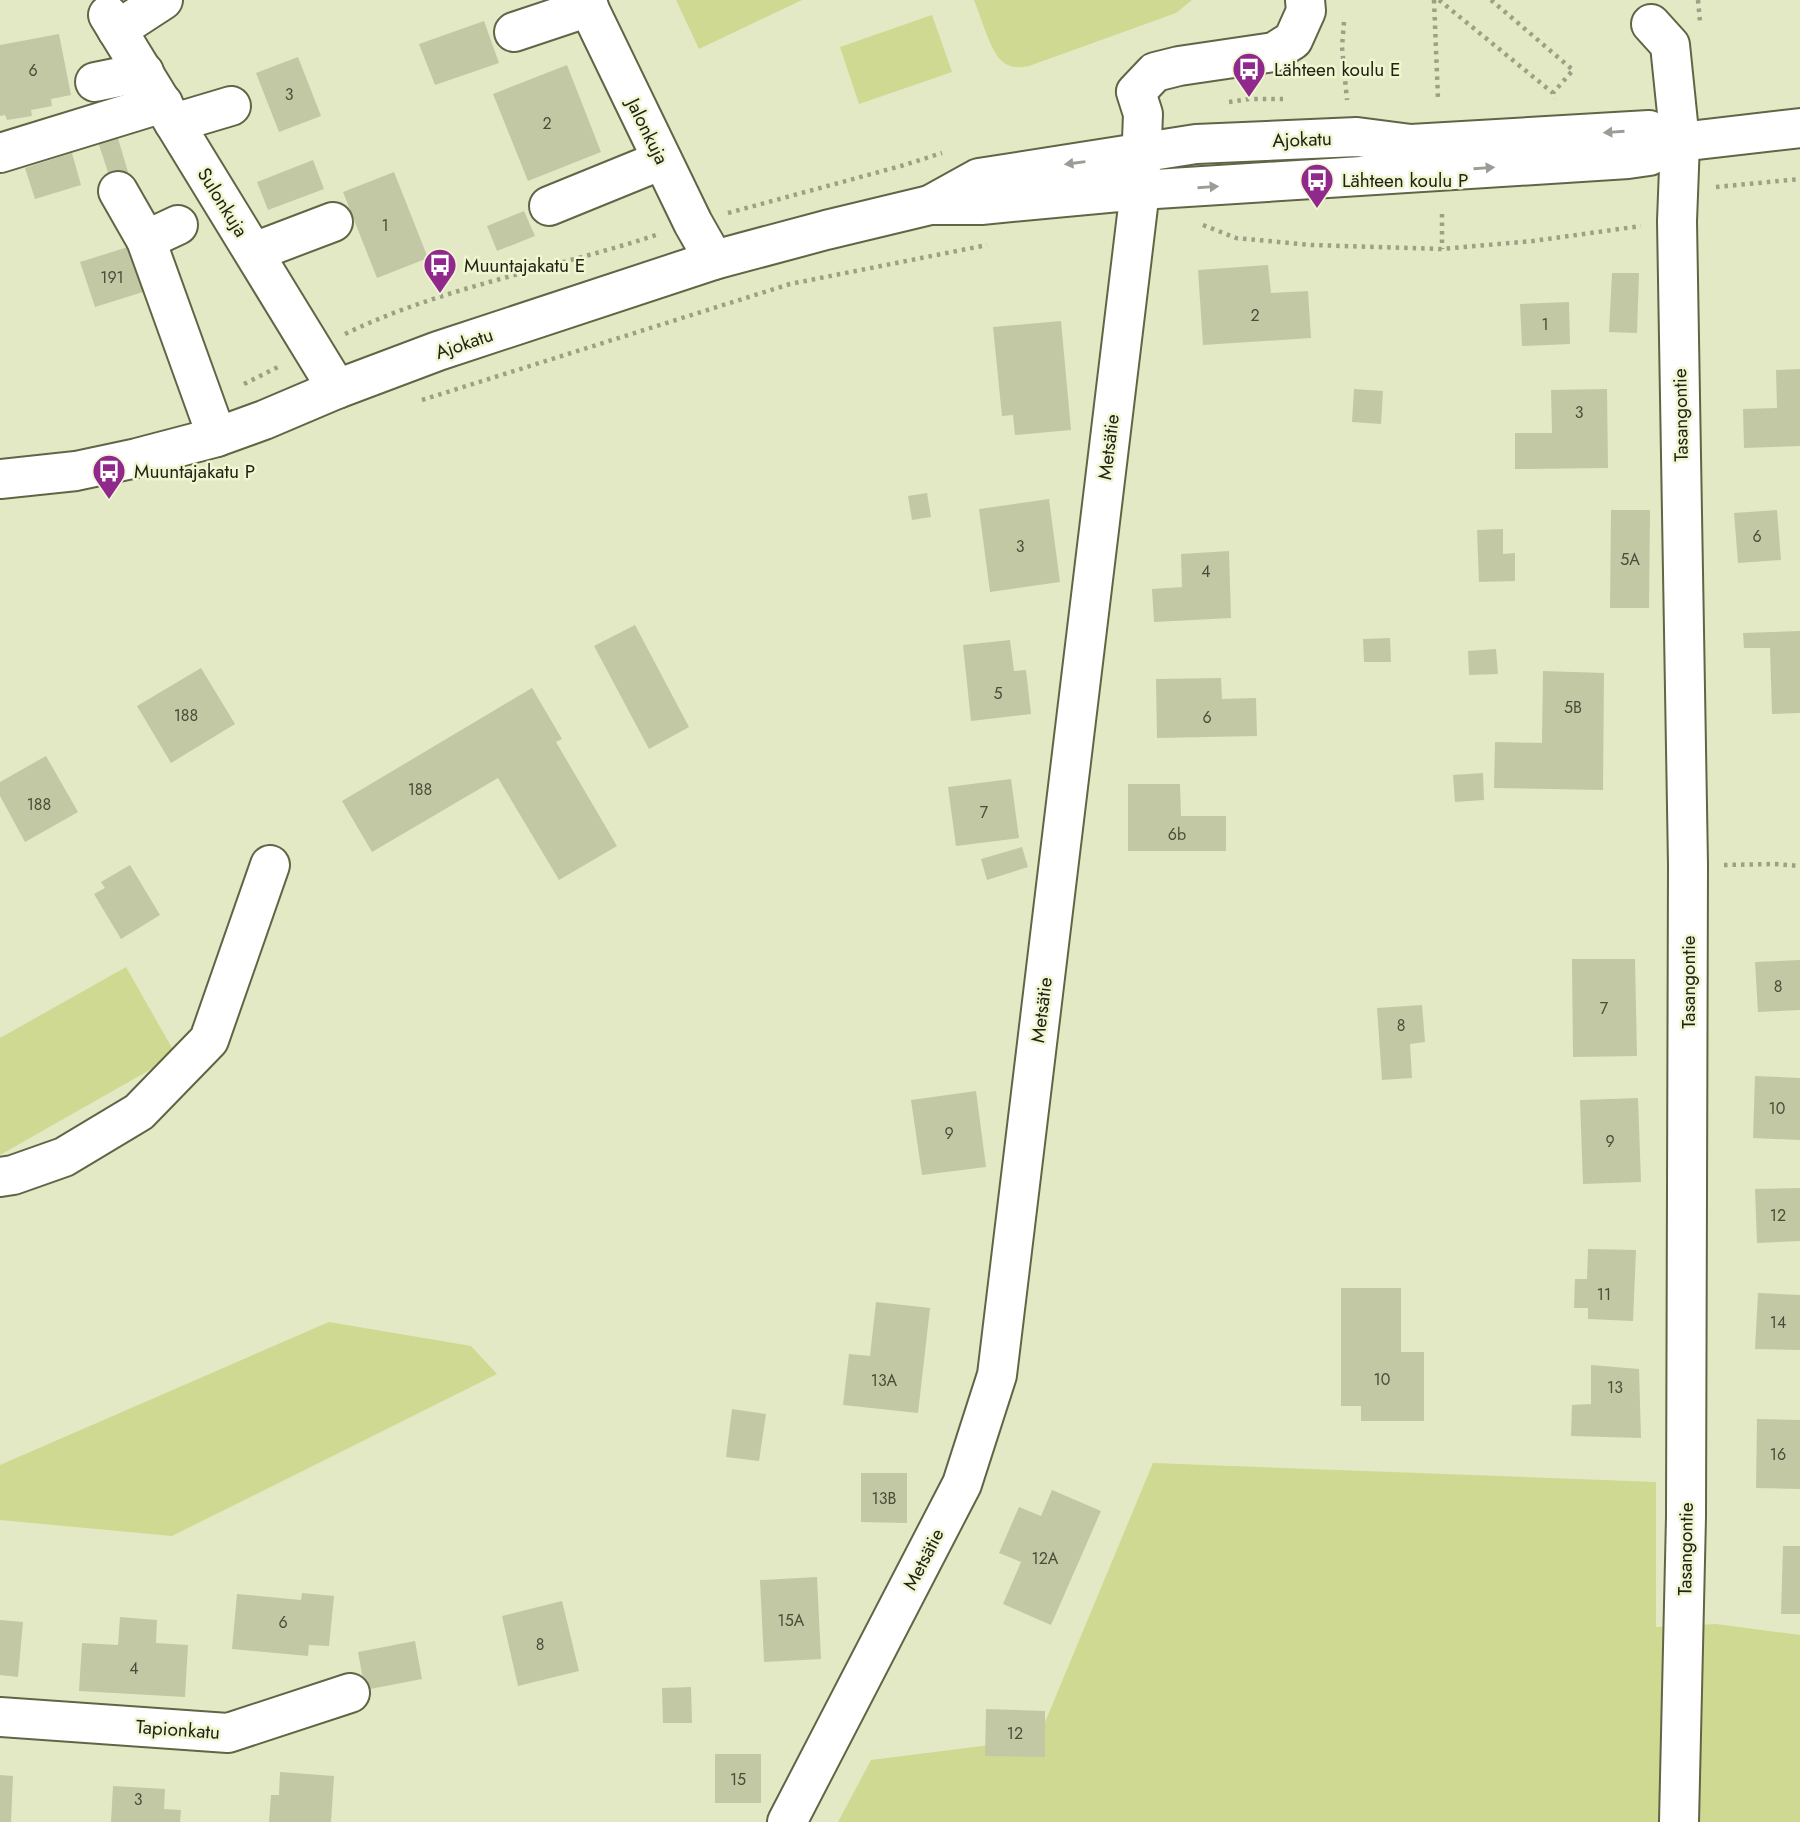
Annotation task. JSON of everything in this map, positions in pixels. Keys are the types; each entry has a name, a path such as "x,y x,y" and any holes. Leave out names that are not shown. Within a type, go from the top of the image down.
{"street":[{"name":"Sulonkuja","path":"163,0 113,23 337,389"},
{"name":"Metsätie","path":"787,1822 962,1483 997,1375 1140,190 1143,114 1136,92 1155,72 1274,52 1293,40 1306,11 1305,0"},
{"path":"514,32 587,4"},
{"name":"Jalonkuja","path":"587,4 693,223 714,260"},
{"name":"Tasangontie","path":"1651,24 1670,45 1680,142 1678,206 1688,865 1686,1517 1679,1822"},
{"path":"94,82 160,100 232,106"},
{"path":"0,153 160,100"},
{"name":"Ajokatu","path":"0,479 76,471 217,437 439,351 714,260 930,205 981,205 1140,190 1628,159 1649,156 1680,142 1800,128"},
{"name":"Ajokatu","path":"930,205 979,178 1196,144 1357,137 1411,144 1649,130 1680,142"},
{"path":"549,206 662,160"},
{"path":"118,191 162,232 217,437"},
{"path":"254,252 333,222"},
{"path":"0,1177 64,1157 139,1112 209,1040 270,865"},
{"name":"Tapionkatu","path":"0,1717 228,1732 350,1693"}],"path":[{"path":"1437,0 1553,93 1555,104"},
{"path":"1437,0 1438,99"},
{"path":"1491,0 1573,69 1553,93"},
{"path":"1344,12 1342,47 1347,100"},
{"path":"1214,223 1201,224 1236,237 1311,245 1442,249 1534,241 1800,179"},
{"path":"1442,214 1442,249"},
{"path":"418,402 790,284 995,244"},
{"path":"1688,865 1800,866"}],"green space":[{"path":"676,0 802,0 699,49"},
{"path":"974,0 1192,0 1176,13 1029,66 1018,67 1008,65 998,57"},
{"path":"932,15 952,72 859,104 840,47"},
{"path":"126,967 176,1055 0,1155 0,1038"},
{"path":"329,1322 471,1346 497,1374 172,1536 0,1520 0,1465"},
{"path":"1153,1463 1656,1482 1656,1627 1716,1624 1800,1635 1800,1822 838,1822 871,1760 1038,1739"}],"building":[{"path":"484,21 499,63 435,85 419,44"},
{"path":"59,34 71,95 51,99 52,106 31,110 32,116 7,120 5,115 0,116 0,45"},
{"path":"298,57 321,116 279,132 256,73"},
{"path":"567,65 601,152 528,181 493,94"},
{"path":"117,135 128,172 110,178 98,142"},
{"path":"72,153 81,185 35,199 25,168"},
{"path":"313,160 324,189 268,210 257,182"},
{"path":"394,172 428,258 377,278 343,192"},
{"path":"524,211 535,236 497,251 487,226"},
{"path":"128,247 143,292 95,307 80,262"},
{"path":"1268,265 1271,293 1308,291 1311,338 1203,345 1198,270"},
{"path":"1612,273 1639,273 1637,333 1609,332"},
{"path":"1569,302 1570,344 1522,346 1520,304"},
{"path":"1061,321 1071,430 1015,435 1013,415 1002,416 993,327"},
{"path":"1800,369 1800,446 1744,448 1743,409 1777,408 1776,370"},
{"path":"1354,389 1383,391 1381,424 1352,422"},
{"path":"1607,389 1608,468 1515,469 1515,433 1552,433 1551,390"},
{"path":"927,493 931,517 912,520 908,496"},
{"path":"1049,499 1060,582 990,592 979,509"},
{"path":"1611,510 1650,510 1649,608 1610,608"},
{"path":"1777,510 1781,560 1738,563 1734,513"},
{"path":"1503,529 1503,554 1515,553 1515,581 1479,582 1477,530"},
{"path":"1229,551 1231,618 1154,622 1152,589 1182,587 1181,554"},
{"path":"635,625 689,727 649,749 594,646"},
{"path":"1800,631 1800,713 1772,714 1770,648 1744,648 1743,633"},
{"path":"1390,638 1391,662 1364,662 1363,639"},
{"path":"1010,640 1014,671 1026,670 1031,714 971,721 963,645"},
{"path":"1496,649 1498,674 1469,675 1468,651"},
{"path":"201,668 235,724 171,763 137,706"},
{"path":"1543,671 1604,673 1603,790 1494,788 1495,742 1542,743"},
{"path":"1221,678 1222,699 1256,698 1257,736 1157,738 1156,679"},
{"path":"532,688 562,739 556,742 617,846 559,880 498,778 372,852 342,801"},
{"path":"46,756 78,812 25,842 0,796 0,782"},
{"path":"1483,773 1484,800 1455,802 1453,775"},
{"path":"1011,779 1019,838 956,846 948,787"},
{"path":"1128,784 1180,784 1181,816 1226,816 1226,851 1128,851"},
{"path":"1022,847 1028,867 987,880 981,859"},
{"path":"130,865 160,915 121,939 94,894 105,888 101,882"},
{"path":"1572,959 1635,959 1637,1056 1573,1057"},
{"path":"1800,960 1800,1010 1758,1012 1755,962"},
{"path":"1422,1005 1425,1042 1410,1044 1412,1078 1382,1080 1377,1008"},
{"path":"1755,1076 1800,1078 1800,1140 1753,1138"},
{"path":"976,1091 986,1167 922,1175 911,1100"},
{"path":"1638,1098 1641,1182 1583,1184 1580,1100"},
{"path":"1800,1188 1800,1241 1757,1243 1755,1189"},
{"path":"1588,1249 1636,1250 1633,1321 1588,1319 1588,1308 1574,1308 1575,1279 1587,1279"},
{"path":"1341,1288 1401,1288 1401,1352 1424,1352 1424,1421 1361,1421 1361,1406 1341,1406"},
{"path":"1758,1293 1800,1295 1800,1350 1755,1349"},
{"path":"876,1302 930,1308 918,1413 843,1405 849,1354 870,1356"},
{"path":"1591,1365 1639,1369 1641,1438 1571,1436 1572,1405 1591,1404"},
{"path":"732,1409 766,1414 759,1461 726,1457"},
{"path":"1757,1419 1800,1420 1800,1489 1756,1488"},
{"path":"861,1473 907,1473 907,1523 861,1522"},
{"path":"1052,1490 1101,1511 1051,1625 1003,1604 1021,1562 999,1553 1019,1507 1041,1516"},
{"path":"1783,1546 1800,1546 1800,1614 1781,1614"},
{"path":"817,1577 821,1659 764,1662 760,1580"},
{"path":"302,1593 334,1596 329,1646 309,1645 308,1656 232,1649 237,1594 301,1600"},
{"path":"562,1601 579,1671 518,1686 502,1616"},
{"path":"120,1617 157,1620 156,1643 188,1645 185,1697 79,1691 82,1643 118,1645"},
{"path":"0,1620 23,1622 18,1677 0,1675"},
{"path":"415,1641 422,1679 365,1690 358,1652"},
{"path":"691,1687 692,1723 663,1723 662,1688"},
{"path":"986,1709 1045,1711 1045,1757 985,1756"},
{"path":"715,1754 761,1754 761,1803 715,1803"},
{"path":"280,1772 334,1776 331,1822 269,1822 271,1795 279,1795"},
{"path":"0,1775 13,1776 11,1822 0,1822"},
{"path":"113,1786 165,1789 164,1809 181,1810 180,1822 111,1822"}],"place":[{"name":"Lähteen koulu E","path":"1249,99"},
{"name":"Lähteen koulu P","path":"1317,210"},
{"name":"Muuntajakatu E","path":"440,295"},
{"name":"Muuntajakatu P","path":"109,501"}]}
